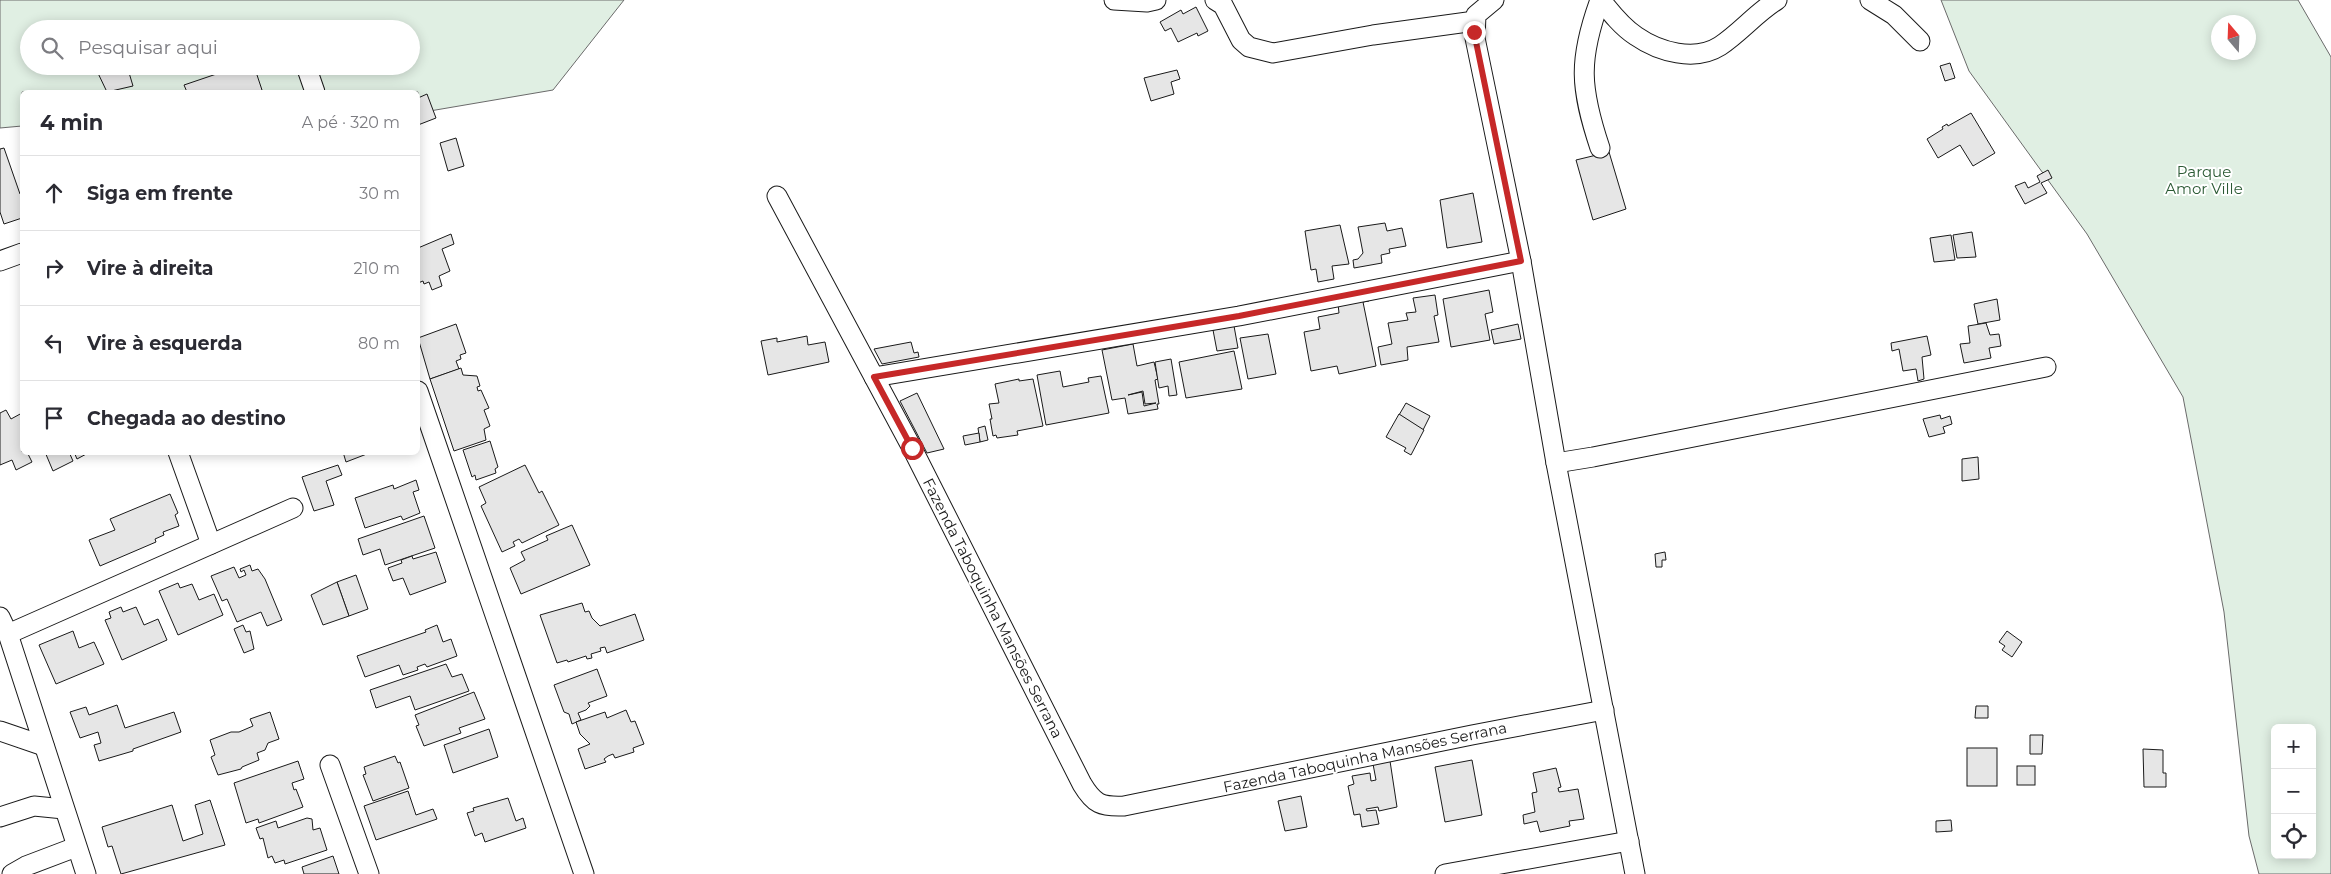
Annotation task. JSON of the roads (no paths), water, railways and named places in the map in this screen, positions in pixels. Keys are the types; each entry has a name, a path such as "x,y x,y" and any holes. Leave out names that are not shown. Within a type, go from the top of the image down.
{"street":[{"path":"1114,0 1147,2 1156,0"},
{"path":"1215,0 1223,5 1241,40 1254,49 1273,53 1373,35 1474,21"},
{"path":"1494,0 1481,10 1474,21 1475,38 1521,261 1556,463 1635,874"},
{"path":"1600,148 1587,109 1584,88 1584,58 1590,26 1600,0 1635,36 1651,45 1682,55 1699,54 1718,48 1777,0"},
{"path":"1870,0 1894,15 1920,41"},
{"path":"309,75 314,90"},
{"name":"Fazenda Taboquinha Mansões Serrana","path":"777,196 874,377 1082,784 1098,804 1111,807 1124,806 1472,734 1604,710"},
{"path":"0,261 20,254"},
{"path":"874,377 1239,316 1521,261"},
{"path":"1556,463 1612,454 2046,367"},
{"path":"420,397 584,874"},
{"path":"179,455 211,544"},
{"path":"8,634 293,508"},
{"path":"0,617 8,634 86,874"},
{"path":"0,731 44,746"},
{"path":"330,765 369,874"},
{"path":"0,816 34,806 64,809"},
{"path":"1445,874 1629,841"},
{"path":"12,874 26,866 76,847"}],"park label":[{"name":"Parque Amor Ville","path":"2204,180"}]}
